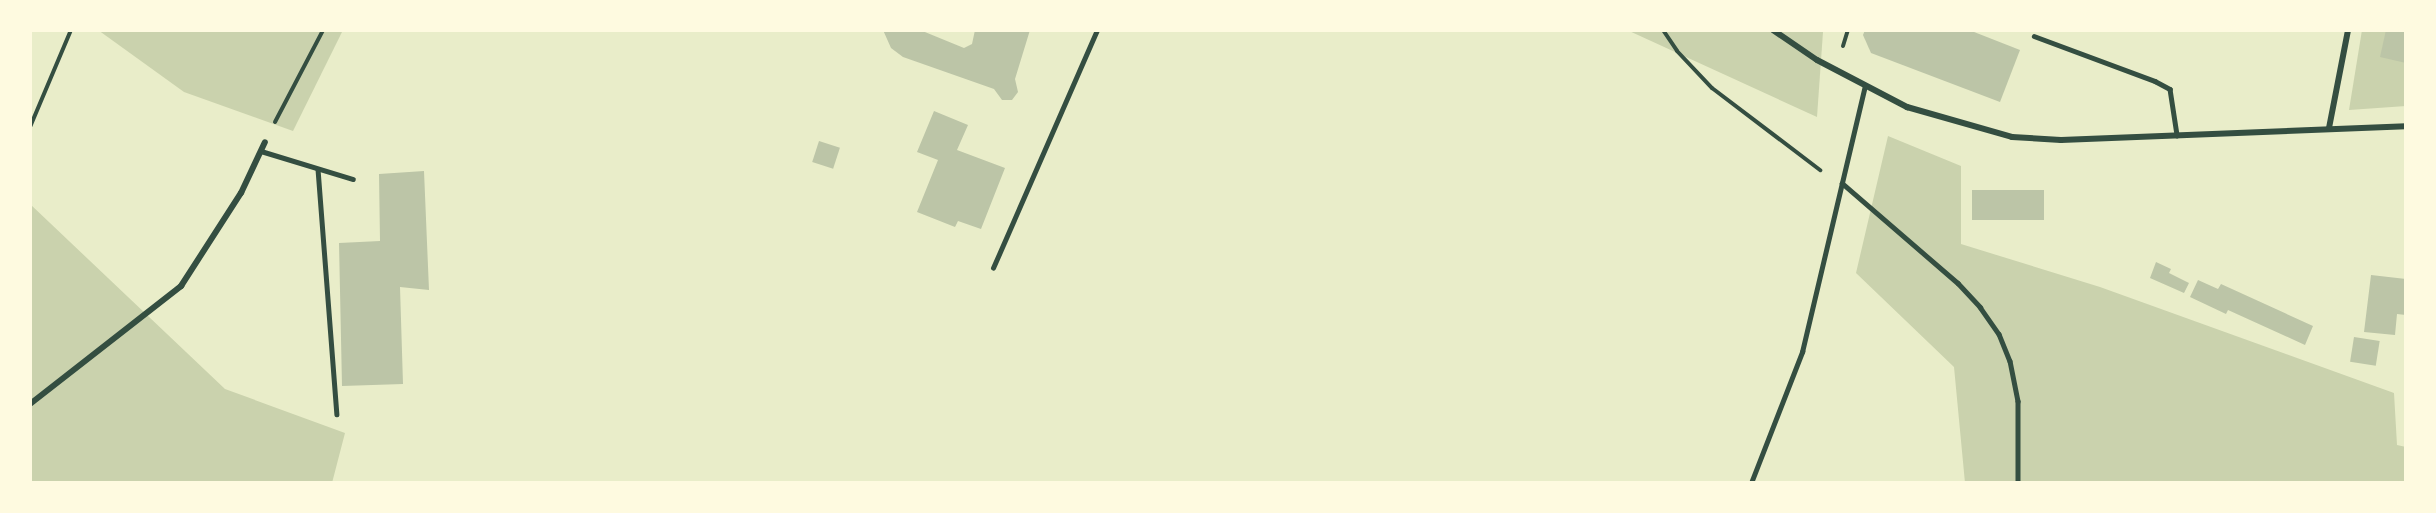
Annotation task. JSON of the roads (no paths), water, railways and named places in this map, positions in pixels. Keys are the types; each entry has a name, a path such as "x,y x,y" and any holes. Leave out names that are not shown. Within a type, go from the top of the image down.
{"street":[{"path":"1773,30 1817,60 1907,106 2012,137 2061,140 2406,126"},
{"path":"2329,128 2348,30"},
{"path":"30,404 182,286 240,193 265,142"}],"lane":[{"path":"993,268 1097,30"},
{"path":"2034,36 2156,81 2170,89 2177,135"},
{"path":"1751,483 1802,352 1865,86"},
{"path":"261,151 353,179"},
{"path":"318,169 337,414"},
{"path":"1842,183 1958,283 1980,307 1999,334 2010,361 2018,401 2018,483"}]}
